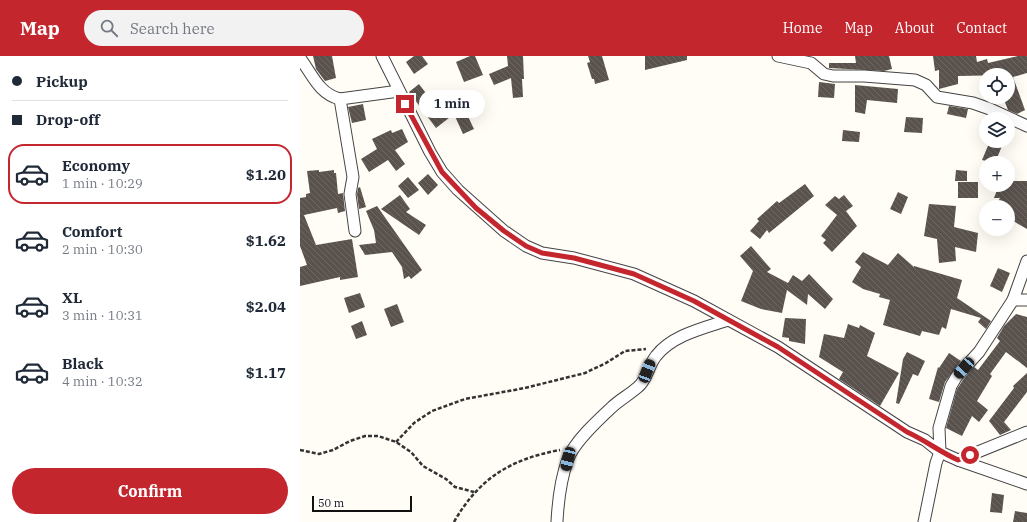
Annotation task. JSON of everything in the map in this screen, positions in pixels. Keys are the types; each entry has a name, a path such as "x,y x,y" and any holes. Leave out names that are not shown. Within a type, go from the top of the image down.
{"street":[{"path":"382,56 442,172 476,208 504,231 526,246 542,253 574,258 634,274 694,301 778,347 907,432 924,440 940,452 958,460 1027,484"},
{"path":"778,56 811,63 824,74 833,76 915,80 926,85 937,97 973,103 1027,126"},
{"path":"300,58 324,92 340,99 399,91"},
{"path":"340,99 353,177 350,194 355,231"},
{"path":"924,522 936,463 940,452 939,428 951,386 957,376 979,352 1014,300 1027,260"},
{"path":"1014,300 1027,300"},
{"path":"557,522 561,489 568,459 572,451 612,407 639,386 644,379 650,364 666,345 698,330 728,320"},
{"path":"958,460 1027,432"}],"path":[{"path":"396,442 414,423 432,411 465,399 525,388 585,373 606,364 625,352 666,345"},
{"path":"300,450 319,454 333,450 350,441 365,436 378,436 396,442 410,452 423,466 455,487 474,492"},
{"path":"454,522 474,492 499,473 525,458 560,450 572,451"}],"building":[{"path":"313,56 332,56 336,78 325,81 316,69"},
{"path":"414,56 422,56 428,64 414,74 406,62"},
{"path":"470,56 475,56 483,75 464,82 456,62"},
{"path":"507,56 523,56 523,97 513,98 511,78 494,85 489,74 508,66"},
{"path":"588,56 602,56 609,80 595,84 587,63 590,62"},
{"path":"645,56 687,56 687,60 645,70"},
{"path":"855,56 889,56 892,69 884,71 829,68 829,63 856,63"},
{"path":"933,56 976,56 977,62 987,59 988,63 1018,56 1027,56 1027,73 1015,76 1015,68 979,68 979,76 958,76 958,84 939,89 939,70 935,71"},
{"path":"819,82 835,84 834,98 818,97"},
{"path":"1015,82 1025,110 1017,114 1008,110 1006,104 1015,104"},
{"path":"419,84 438,109 459,98 474,129 463,134 454,114 436,128 409,92"},
{"path":"855,85 898,89 897,103 867,100 865,114 855,112"},
{"path":"363,104 366,120 352,123 348,107"},
{"path":"949,106 968,109 966,118 947,114"},
{"path":"906,117 923,118 922,133 904,132"},
{"path":"402,129 408,142 395,150 405,164 396,171 388,160 369,172 361,159 377,149 372,139 391,130 392,133"},
{"path":"843,130 860,132 859,142 842,141"},
{"path":"987,148 1001,148 998,156 984,156"},
{"path":"319,170 319,172 334,170 334,173 336,173 338,194 343,193 345,211 338,213 337,208 304,215 316,245 352,239 358,277 340,280 340,277 300,286 300,267 307,265 300,246 300,198 306,197 306,194 310,193 307,171"},
{"path":"956,170 967,171 967,181 955,181"},
{"path":"428,174 438,185 428,195 418,183"},
{"path":"408,177 419,190 408,198 398,186"},
{"path":"1015,181 1027,181 1027,229 1015,222 1015,200 999,200 1000,198 994,198 996,192 1015,192"},
{"path":"958,182 978,182 978,198 958,198"},
{"path":"805,184 814,196 769,233 767,230 760,239 750,231 759,221 757,219 777,201 779,203"},
{"path":"360,187 366,207 359,209 357,194 358,188"},
{"path":"898,192 908,197 901,214 890,209"},
{"path":"400,195 410,209 406,212 426,225 419,235 381,209"},
{"path":"844,195 853,206 846,211 857,226 832,252 823,243 826,240 821,236 837,215 825,205 835,196 839,199"},
{"path":"929,204 956,206 954,227 978,233 976,252 955,247 956,261 939,263 937,239 924,236"},
{"path":"377,206 422,270 411,279 409,276 404,279 402,267 392,252 365,255 359,245 376,243 374,230 366,211"},
{"path":"751,246 771,269 767,272 788,283 793,275 802,281 809,274 833,299 825,309 808,294 807,305 787,290 782,313 761,309 741,301 753,271 740,256"},
{"path":"863,252 888,265 898,253 914,267 962,280 957,298 991,321 986,329 978,322 981,318 951,309 946,329 942,327 939,335 922,331 920,336 883,325 890,300 879,297 880,294 863,289 852,282 861,267 855,262"},
{"path":"998,268 1010,273 1002,292 990,286"},
{"path":"360,293 365,307 349,313 344,298"},
{"path":"397,304 404,322 391,327 384,309"},
{"path":"1016,314 1027,317 1027,368 1006,352 990,374 992,376 977,401 988,410 979,422 972,416 962,436 946,428 957,389 974,367 978,370 1000,341 997,338 1004,326"},
{"path":"785,318 806,319 805,344 789,341 789,338 782,337"},
{"path":"362,321 367,335 356,339 351,326"},
{"path":"848,324 859,328 860,325 875,333 867,356 899,373 880,406 839,379 843,372 819,357 824,334 844,338"},
{"path":"907,352 925,361 918,376 913,374 899,404 896,403 903,359"},
{"path":"949,353 961,361 945,382 939,402 929,399 938,367 939,368"},
{"path":"1027,373 1027,392 1004,422 1011,430 1000,435 989,421 1014,388 1013,386"},
{"path":"992,493 1004,495 1002,513 990,512"},
{"path":"1015,511 1027,513 1027,522 1013,522"}],"route":[{"path":"405,104 442,172 476,208 504,231 526,246 542,253 574,258 634,274 694,301 778,347 907,432 924,440 940,452 958,460 970,455"}]}
